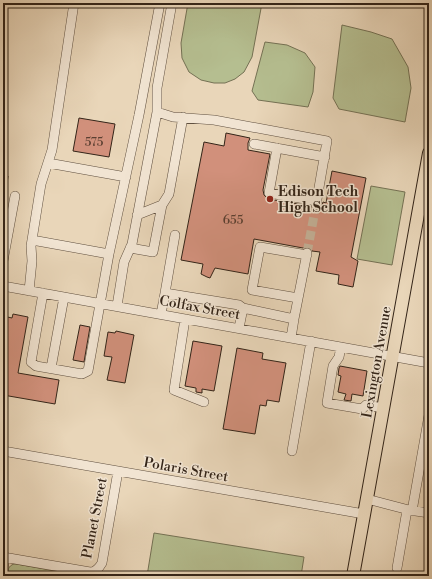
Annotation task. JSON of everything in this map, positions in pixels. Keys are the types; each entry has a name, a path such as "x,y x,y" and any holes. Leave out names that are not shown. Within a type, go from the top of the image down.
{"main road":[{"name":"Lexington Avenue","path":"353,576 429,152"}],"street":[{"path":"29,291 32,261 31,246 41,184 52,150 74,3"},
{"path":"43,293 31,362 36,366 82,374 88,371 109,254 126,177 160,3"},
{"path":"117,306 124,262 132,244 156,112 157,88 172,3"},
{"path":"156,112 173,117 214,120 327,141 316,203 269,193 277,148"},
{"path":"130,248 153,252 162,206 169,194 183,118"},
{"path":"254,144 325,157"},
{"path":"48,163 126,177"},
{"path":"4,255 15,196"},
{"path":"137,215 162,206"},
{"path":"161,314 175,235"},
{"path":"32,240 109,254"},
{"path":"291,338 307,254 260,247 252,290 298,298"},
{"name":"Colfax Street","path":"3,286 429,363"},
{"path":"165,293 239,305 242,308 294,319"},
{"path":"51,368 64,297"},
{"path":"239,328 242,308"},
{"path":"185,319 174,390 204,402"},
{"path":"292,451 311,341"},
{"path":"341,347 339,357 333,366 327,403 362,409 366,405 383,408"},
{"path":"397,568 429,415"},
{"name":"Polaris Street","path":"3,452 364,514"},
{"name":"Planet Street","path":"4,557 90,572 95,571 102,563 118,472"},
{"path":"367,499 410,510 429,513"},
{"path":"3,569 4,557"}],"green space":[{"path":"188,3 262,3 252,57 244,72 235,79 225,83 214,83 201,80 189,72 182,58 181,43"},
{"path":"342,25 392,39 408,67 411,88 405,122 339,109 333,98"},
{"path":"265,42 287,45 305,53 315,67 313,92 308,107 258,100 252,91"},
{"path":"371,186 405,192 392,265 357,259"},
{"path":"154,533 304,557 301,576 147,576"},
{"path":"14,564 84,576 7,576 9,567"}],"building":[{"path":"79,118 115,124 109,157 73,151"},
{"path":"226,133 250,138 248,150 270,154 263,190 264,195 268,199 310,206 312,210 318,211 321,209 323,202 326,203 332,171 366,178 351,257 358,261 353,287 338,284 339,275 316,271 320,252 312,251 311,248 308,247 303,248 254,239 248,274 215,268 210,278 201,274 203,264 181,260 204,142 224,146"},
{"path":"3,175 8,176 6,191 3,191"},
{"path":"13,314 28,317 18,373 59,380 55,404 3,395 3,316 12,318"},
{"path":"80,325 90,327 84,362 73,360"},
{"path":"116,331 134,335 125,383 107,380 112,357 104,356 108,332 115,333"},
{"path":"193,341 222,346 214,391 202,389 202,393 196,392 196,388 185,386"},
{"path":"237,348 263,353 262,359 286,363 279,402 267,400 266,406 260,405 255,434 223,429"},
{"path":"340,366 367,371 363,396 352,394 351,401 344,400 346,394 338,392 341,376 338,375"}],"tunnel":[{"path":"307,253 316,205"}],"place":[{"name":"Edison Tech High School","path":"270,199"}]}
